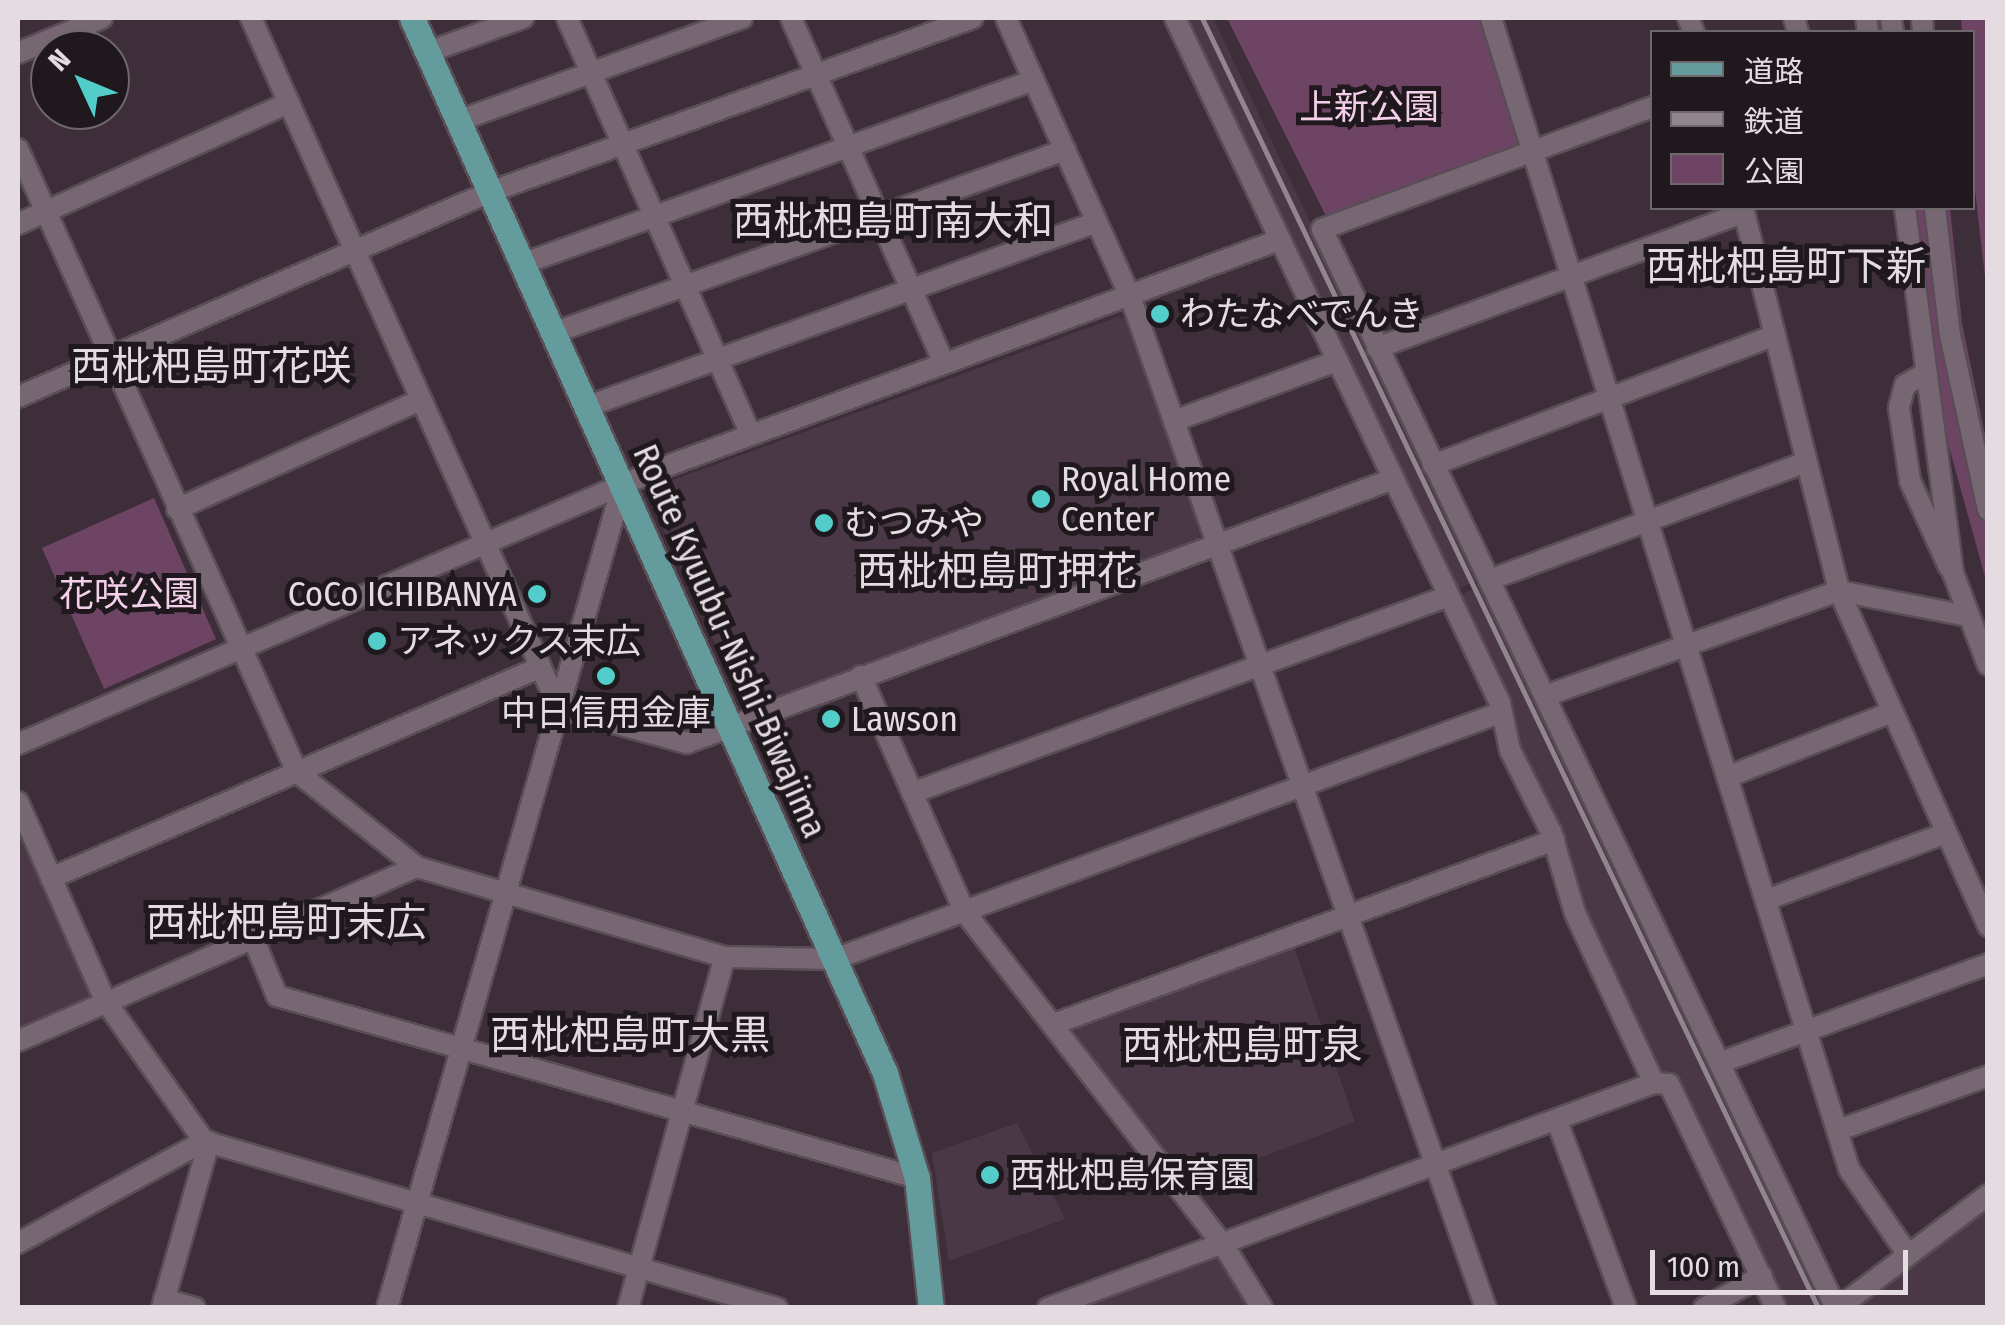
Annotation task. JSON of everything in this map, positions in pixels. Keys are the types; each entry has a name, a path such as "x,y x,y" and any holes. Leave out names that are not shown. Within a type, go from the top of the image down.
{"main road":[{"name":"Route Kyuubu-Nishi-Biwajima","path":"412,18 885,1073 917,1178 931,1308"}],"street":[{"path":"18,52 102,18"},
{"path":"251,18 559,708 679,744 1393,479"},
{"path":"428,52 523,18"},
{"path":"567,18 752,435"},
{"path":"458,121 742,18"},
{"path":"790,18 944,364"},
{"path":"18,397 490,192 973,18"},
{"path":"1006,18 1130,296 1486,1308"},
{"path":"1175,18 1502,712 1510,750 1554,840 1575,913 1654,1083"},
{"path":"1492,18 1575,274 1849,1169 1908,1255"},
{"path":"522,264 1034,80"},
{"path":"18,224 289,103"},
{"path":"1650,108 1322,228 1837,1308 1860,1300 1908,1255 1988,1195"},
{"path":"18,149 108,358 297,772 417,868 725,957 835,959 1502,712"},
{"path":"553,334 1065,150"},
{"path":"1376,348 1743,210 1838,591 1988,926"},
{"path":"1905,210 1953,572 1988,665"},
{"path":"1935,210 1950,334 1988,510"},
{"path":"586,407 1097,222"},
{"path":"18,744 752,435 1280,240"},
{"path":"1434,464 1774,336"},
{"path":"1174,421 1337,361"},
{"path":"1924,374 1906,385 1901,420 1910,481 1932,541 1953,572"},
{"path":"177,508 421,400"},
{"path":"1489,580 1806,462"},
{"path":"386,1308 622,487"},
{"path":"1545,696 1838,591 1968,616"},
{"path":"912,792 1449,596"},
{"path":"51,878 541,667"},
{"path":"860,676 964,911 1224,1246 1262,1308"},
{"path":"1727,777 1892,712"},
{"path":"18,802 106,1002 206,1141 777,1308"},
{"path":"1766,900 1946,833"},
{"path":"1054,1024 1554,840"},
{"path":"18,1041 417,868"},
{"path":"253,938 277,996 917,1178"},
{"path":"628,1308 725,957"},
{"path":"1719,1064 1988,964"},
{"path":"1838,1130 1988,1076"},
{"path":"1048,1308 1224,1246 1654,1083 1669,1084 1776,1308"},
{"path":"1557,1121 1626,1308"},
{"path":"18,1243 206,1141"},
{"path":"195,1308 163,1303 206,1141"},
{"path":"1704,1308 1762,1276"}],"shaded area":[{"path":"1182,18 1213,18 1480,579 1455,590"},
{"path":"1118,317 1125,319 1201,532 1198,539 748,707 740,700 659,520 673,480"},
{"path":"1483,585 1826,1307 1786,1307 1675,1076 1655,1067 1583,915 1531,780 1508,712 1512,709 1457,596"},
{"path":"18,819 98,999 18,1034"},
{"path":"1293,944 1355,1122 1188,1185 1071,1027"},
{"name":"西枇杷島保育園","path":"1017,1123 1065,1219 949,1261 932,1153"},
{"path":"1987,1203 1987,1307 1867,1307 1862,1296"},
{"path":"1215,1256 1248,1307 1073,1308"}],"green space":[{"name":"上新公園","path":"1227,18 1485,18 1523,146 1327,218"},
{"path":"1961,18 1987,18 1987,294 1975,190 1975,30 1962,30"},
{"path":"1912,210 1930,210 1987,525 1987,584 1944,429"},
{"path":"1940,210 1950,210 1962,323 1987,445 1987,492 1966,396"},
{"name":"花咲公園","path":"154,498 216,639 104,689 42,548"}],"railway":[{"path":"1202,18 1818,1308"}],"place":[{"name":"わたなべでんき","path":"1160,314"},
{"name":"Royal Home Center","path":"1041,499"},
{"name":"むつみや","path":"824,523"},
{"name":"CoCo ICHIBANYA","path":"537,594"},
{"name":"アネックス末広","path":"377,641"},
{"name":"中日信用金庫","path":"606,676"},
{"name":"Lawson","path":"831,719"},
{"name":"西枇杷島保育園","path":"990,1175"}],"district":[{"name":"西枇杷島町南大和","path":"893,222"},
{"name":"西枇杷島町下新","path":"1786,267"},
{"name":"西枇杷島町花咲","path":"211,367"},
{"name":"西枇杷島町押花","path":"997,572"},
{"name":"西枇杷島町末広","path":"286,923"},
{"name":"西枇杷島町大黒","path":"630,1036"},
{"name":"西枇杷島町泉","path":"1242,1046"}]}
